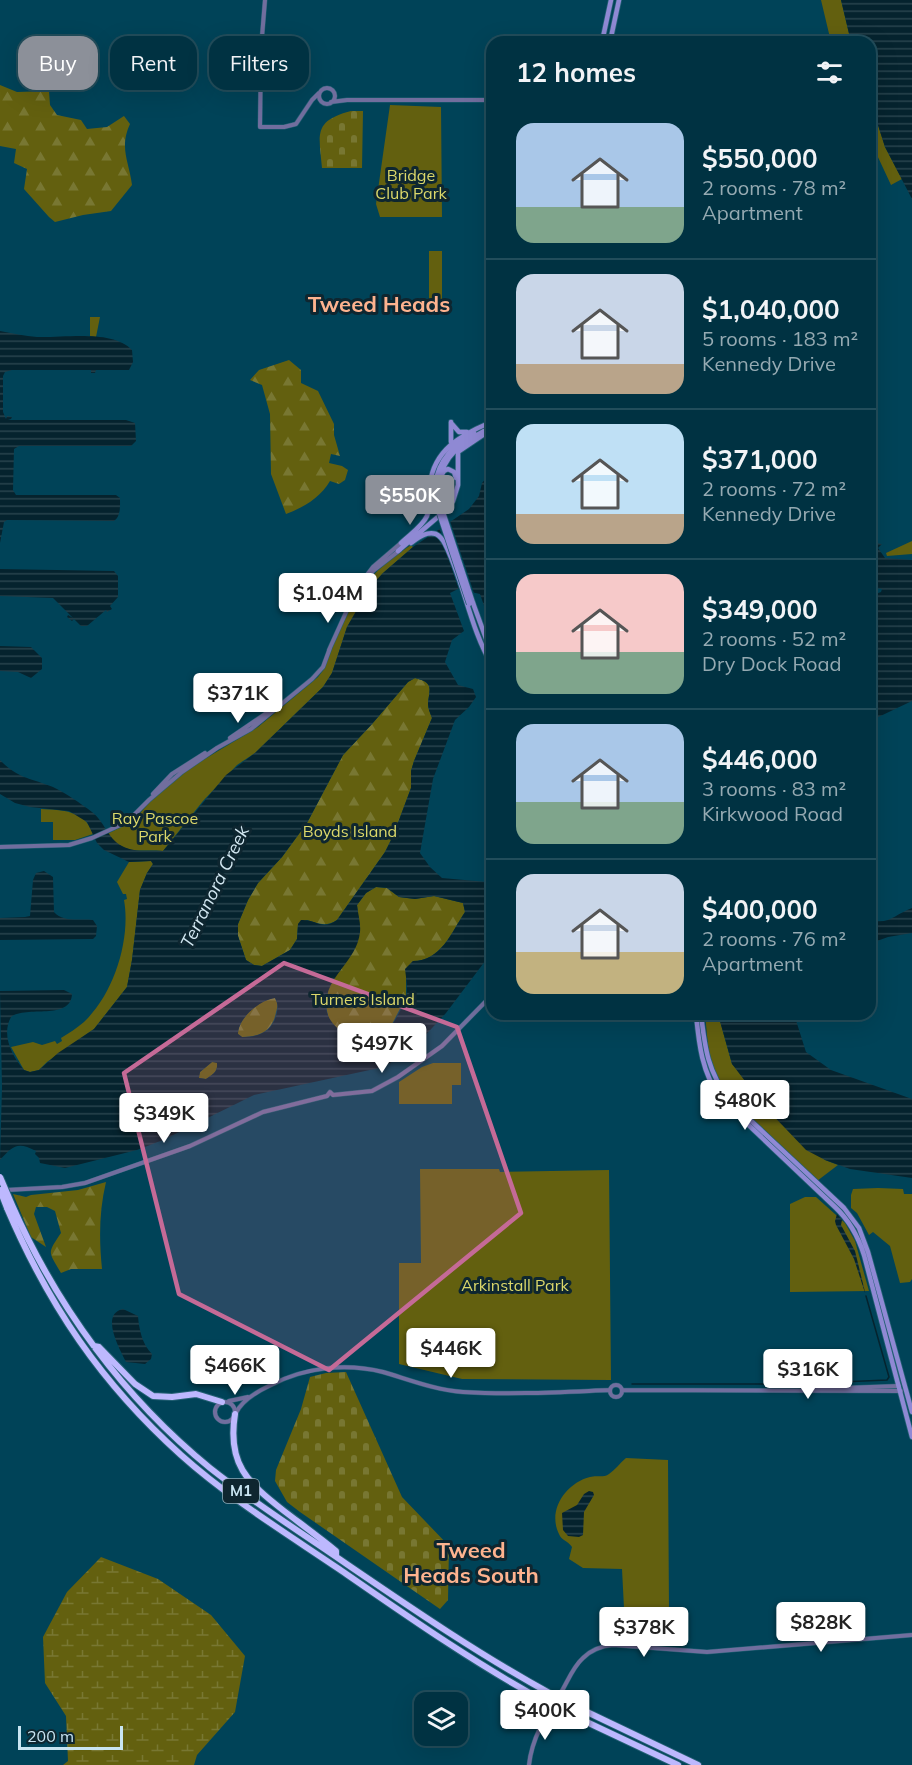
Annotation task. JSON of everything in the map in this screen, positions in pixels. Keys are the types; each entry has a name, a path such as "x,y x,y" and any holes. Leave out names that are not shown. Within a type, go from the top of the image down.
{"highway":[{"name":"M1","path":"0,1178 9,1207 35,1269 70,1329 121,1394 181,1455 245,1504 445,1642 546,1702 678,1765"},
{"name":"M1","path":"0,1191 40,1263 94,1346 148,1411 188,1449 231,1484 471,1648 564,1701 698,1765"},
{"path":"94,1346 99,1347 135,1384 153,1395 172,1397 198,1395 223,1402"},
{"path":"236,1413 232,1431 234,1447 237,1460 246,1477 259,1492 336,1551 336,1556"}],"main road":[{"path":"603,36 611,0"},
{"path":"611,36 619,0"},
{"path":"401,543 422,524 428,515 432,472 452,439 451,422 459,432 486,426"},
{"path":"437,500 444,465 453,452 486,428"},
{"path":"486,428 459,442 444,458 435,478 437,500 486,654"},
{"path":"398,551 450,505 458,488 458,452 486,429"},
{"path":"448,446 471,431"},
{"path":"401,543 449,503 455,490 455,474 452,470 446,470 440,479"},
{"path":"411,543 426,534 440,537 446,544 462,594 471,604 486,640"},
{"path":"697,1020 701,1057 707,1077 720,1098 836,1207 855,1233 864,1255 902,1388 912,1412"},
{"path":"702,1020 708,1064 717,1084 729,1100 844,1208 859,1228 870,1258 912,1437"}],"street":[{"path":"265,0 261,41 260,127 282,127 296,124 319,93 327,88 347,100"},
{"path":"319,93 322,102"},
{"path":"332,102 335,94"},
{"path":"309,105 316,101 326,104 347,100 486,100"},
{"path":"164,781 166,782 217,748 251,729 312,679 323,667 352,596 367,574 401,543"},
{"path":"347,609 373,571 411,543"},
{"path":"0,847 68,846 109,831 130,820 172,774 266,714 315,674 330,648"},
{"path":"149,800 187,769"},
{"path":"0,1191 86,1183 190,1146 263,1112 327,1096 331,1099 333,1095 370,1091 398,1077 442,1046 486,1001"},
{"path":"254,1395 217,1405 215,1411 219,1420 229,1421 240,1406 273,1384 313,1370 341,1367 373,1370 420,1384 461,1391 610,1390 616,1384 622,1390"},
{"path":"622,1390 780,1391 902,1388"},
{"path":"610,1390 616,1397 621,1395 622,1390"},
{"path":"223,1402 233,1405 236,1413"},
{"path":"530,1765 535,1737 544,1720 577,1664 594,1650 612,1645 693,1651 740,1649 912,1633"}],"highlighted area":[{"path":"284,963 457,1027 521,1213 329,1370 179,1294 124,1073"}],"green space":[{"path":"821,0 841,0 850,36 830,36"},
{"path":"0,85 17,92 49,91 50,105 57,115 81,120 87,129 107,127 124,116 130,124 125,148 132,185 111,211 55,222 24,189 27,169 14,163 16,149 0,146"},
{"name":"Bridge Club Park","path":"390,105 441,107 442,217 380,217 376,204"},
{"path":"351,111 363,111 362,168 322,168 320,138 324,124 330,119"},
{"path":"876,119 885,147 902,179 891,185 876,153"},
{"path":"429,251 442,251 442,299 429,300"},
{"path":"90,317 100,317 96,337 90,336"},
{"path":"289,360 301,370 301,383 318,391 334,424 334,435 340,456 331,454 329,463 348,470 345,480 339,484 330,481 311,501 286,514 271,474 270,414 262,385 250,380 259,370"},
{"path":"912,541 912,554 887,556 886,553"},
{"name":"Ray Pascoe Park","path":"411,545 413,547 383,573 370,588 347,627 332,673 323,687 255,753 237,765 203,801 163,851 127,849 107,834 133,821 158,793 188,769 258,727 318,677 324,669 347,614 366,584 393,558"},
{"name":"Boyds Island","path":"415,678 428,684 430,690 428,706 432,718 411,771 411,788 385,852 337,920 319,924 307,920 298,924 297,939 290,950 262,966 254,965 246,960 238,936 238,924 248,900 258,883 282,857 307,823 343,755 408,682"},
{"path":"41,809 65,811 79,816 93,834 75,840 53,840 53,822 41,822"},
{"path":"151,861 153,864 140,890 127,987 94,1029 39,1070 30,1072 24,1070 11,1047 33,1042 42,1045 55,1041 57,1044 62,1041 61,1038 84,1022 104,997 118,965 125,932 124,900 127,899 117,882 129,862"},
{"name":"Turners Island","path":"376,887 387,888 399,897 415,899 434,896 463,903 465,912 450,937 438,951 423,960 413,961 406,969 406,997 389,1030 372,1038 338,1031 329,1020 326,1006 331,980 340,971 360,932 357,905 366,893"},
{"path":"275,998 277,1008 269,1028 255,1036 242,1037 238,1034 242,1022 251,1010"},
{"path":"706,1020 720,1020 732,1064 825,1160 838,1165 817,1181 732,1100 718,1081 709,1056"},
{"path":"212,1062 217,1062 214,1072 206,1079 198,1078 200,1072"},
{"path":"433,1063 461,1063 461,1085 452,1085 452,1104 399,1104 399,1082 422,1067"},
{"name":"Arkinstall Park","path":"420,1169 499,1169 500,1172 609,1170 611,1380 462,1379 399,1364 399,1263 421,1263"},
{"path":"106,1182 100,1226 102,1269 71,1269 61,1273 51,1253 61,1233 55,1211 47,1207 36,1207 34,1214 46,1247 31,1237 13,1194 26,1197 78,1190"},
{"path":"853,1189 903,1189 904,1194 912,1194 912,1279 910,1282 900,1283 890,1246 873,1232 869,1235 857,1213 851,1208"},
{"path":"805,1197 816,1197 845,1223 855,1241 869,1291 790,1292 790,1204"},
{"path":"346,1372 402,1497 449,1546 448,1600 440,1609 287,1502 275,1481 276,1470 301,1409 310,1377"},
{"path":"626,1458 668,1460 669,1611 624,1608 622,1569 583,1568 569,1559 572,1547 560,1536 556,1525 557,1507 566,1491 581,1480 592,1476 607,1475"},
{"path":"101,1557 158,1579 211,1615 245,1656 235,1712 197,1755 194,1765 63,1765 68,1761 66,1716 45,1683 43,1637 67,1592"}],"water":[{"path":"841,0 912,0 912,199 885,147 876,119 876,36 850,36"},
{"path":"0,331 37,337 100,337 124,343 132,350 133,362 129,370 96,370 95,373 91,373 91,370 12,370 5,372 3,376 3,412 6,419 7,416 12,417 8,419 11,420 126,420 135,423 136,441 131,446 19,446 14,449 13,490 16,495 116,495 120,498 120,507 114,521 7,520 4,522 0,543"},
{"name":"Terranora Creek","path":"486,478 486,612 480,594 458,589 450,593 464,631 452,640 445,662 458,685 473,689 476,697 455,720 433,779 420,853 442,878 486,882 486,960 446,1013 407,1055 379,1068 254,1095 163,1140 137,1150 65,1168 40,1163 35,1154 36,1151 24,1146 12,1148 0,1160 2,1087 0,991 64,990 72,994 70,1002 64,1007 56,1010 27,1012 11,1017 7,1031 9,1045 24,1070 30,1072 39,1070 58,1053 94,1029 127,987 140,890 153,864 151,861 129,862 104,850 97,843 87,822 69,811 30,807 15,803 0,794 0,760 19,775 53,787 83,805 96,816 113,839 122,846 137,850 163,851 226,775 255,753 323,687 332,673 347,627 370,587 413,547 469,509 479,496 482,483","holes":["415,678 428,684 430,690 428,706 432,718 414,761 411,771 411,788 385,852 337,920 323,925 301,920 298,924 297,939 290,950 262,966 254,965 246,960 238,936 238,924 248,900 258,883 282,857 307,823 343,755 408,682","376,887 387,888 399,897 415,899 434,896 463,903 465,912 450,937 438,951 423,960 413,961 405,969 406,997 389,1029 381,1035 361,1038 341,1031 334,1024 328,1016 327,995 330,986 358,943 360,929 357,905 366,893","275,998 278,1007 275,1019 265,1032 242,1037 238,1034 242,1022 251,1011 263,1002","212,1062 217,1063 216,1071 206,1079 199,1078 200,1072"]},
{"path":"876,543 882,544 878,548 885,558 912,560 912,701 876,718 876,594 882,589 876,588"},
{"path":"0,569 114,571 118,576 118,597 110,606 112,609 107,612 106,610 87,626 81,626 74,619 72,621 67,617 68,615 73,618 53,598 0,596"},
{"path":"0,646 31,647 42,658 42,669 31,678 18,672 0,671"},
{"path":"44,871 53,877 54,912 62,918 93,920 97,926 96,936 93,939 0,940 0,918 30,916 33,880 36,873"},
{"path":"912,908 912,933 876,941 876,921 888,920"},
{"path":"720,1020 796,1020 806,1052 831,1070 912,1099 912,1178 850,1169 806,1150 764,1106 732,1064"},
{"path":"837,1214 842,1220 841,1225 855,1251 866,1296 854,1259 836,1225"},
{"path":"123,1309 138,1316 142,1336 152,1354 151,1359 145,1364 126,1362 116,1340 113,1332 113,1317 116,1312"},
{"path":"589,1491 594,1495 584,1512 583,1535 568,1536 563,1530 562,1513 577,1505 584,1494"}],"pier":[{"path":"449,518 475,596 460,593 444,545 439,538 428,535 430,531 441,533 438,525"}],"waterway":[{"path":"632,1384 794,1384 887,1380 889,1377 866,1296"}],"district":[{"name":"Tweed Heads","path":"379,304"},
{"name":"Tweed Heads South","path":"471,1562"}]}
